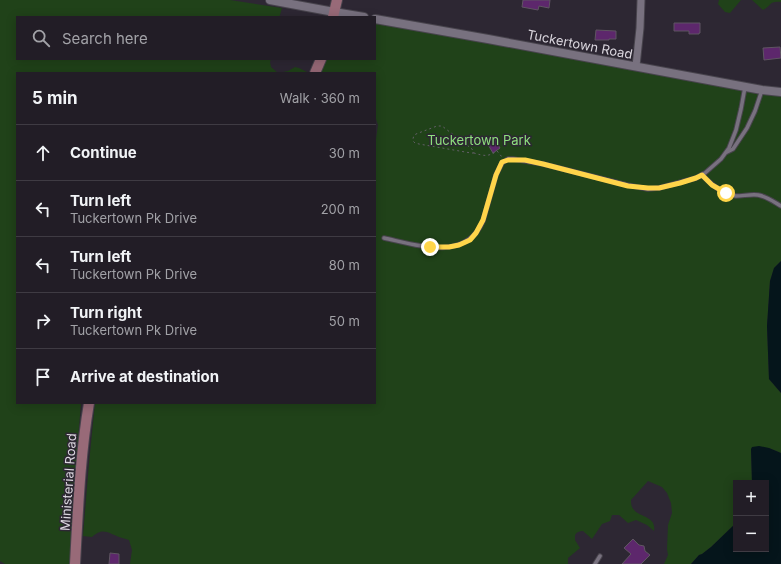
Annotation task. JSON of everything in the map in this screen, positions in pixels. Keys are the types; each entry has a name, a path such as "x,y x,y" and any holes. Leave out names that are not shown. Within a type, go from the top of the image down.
{"main road":[{"path":"334,15 337,0"},
{"path":"315,72 321,60"},
{"name":"Ministerial Road","path":"75,564 81,466 89,404"}],"street":[{"path":"270,0 334,15 349,16"},
{"path":"636,66 641,0"},
{"name":"Tuckertown Road","path":"376,19 762,90 781,92"}],"lane":[{"path":"384,238 430,247 449,247 459,245 470,240 480,227 483,220 496,175 502,162 508,160 543,164 628,186 648,188 659,188 696,178 702,175 721,159 729,148 736,130 745,86"},
{"path":"726,152 733,149 747,128 762,90"},
{"path":"702,175 712,185 726,193 736,196 757,195 765,197 781,206"},
{"path":"595,564 600,556"}],"path":[{"path":"474,153 472,149 442,126 437,126 416,134 413,138 413,141 419,144 471,154 474,153 487,156 492,155 497,151 504,161"}],"green space":[{"path":"0,0 230,0 282,8 280,16 16,16 16,60 271,60 271,67 277,72 16,72 16,404 81,404 70,564 5,564 0,561"},
{"path":"719,0 741,0 730,13 725,12 718,4"},
{"path":"752,0 781,0 781,2 772,3 763,10"},
{"name":"Tuckertown Park","path":"376,18 781,92 781,261 774,268 770,281 767,326 769,379 781,393 781,453 769,448 751,449 752,480 733,480 733,526 711,547 699,555 691,564 664,564 668,555 668,525 672,513 671,503 667,493 662,487 648,481 631,500 631,504 635,511 653,522 654,531 647,525 636,520 628,523 619,515 612,515 610,521 602,524 592,539 583,531 578,532 575,535 575,540 580,548 568,558 568,564 130,564 132,550 129,540 106,532 99,532 92,537 83,536 95,404 376,404 376,139 378,125 376,119 376,72 314,72 320,60 376,60"},
{"path":"295,67 307,72 283,72"}],"shaded area":[{"path":"781,261 781,393 769,379 767,326 770,281 774,268"},
{"path":"759,446 769,448 781,453 781,564 691,564 699,555 711,547 733,526 733,552 769,552 769,480 752,480 752,447"}],"building":[{"path":"523,0 550,0 549,8 539,6 538,10 522,7"},
{"path":"674,23 700,23 700,33 689,34 689,31 674,31"},
{"path":"596,30 616,31 616,39 595,40"},
{"path":"780,47 781,58 764,60 763,48"},
{"path":"494,138 500,148 493,153 487,143"},
{"path":"633,539 639,545 644,546 645,551 650,555 641,564 622,564 631,554 624,548"},
{"path":"110,553 119,554 119,564 109,564"}],"route":[{"path":"430,247 449,247 459,245 470,240 480,227 483,220 496,175 502,162 508,160 525,160 628,186 648,188 659,188 680,183 702,175 712,185 726,193"}]}
